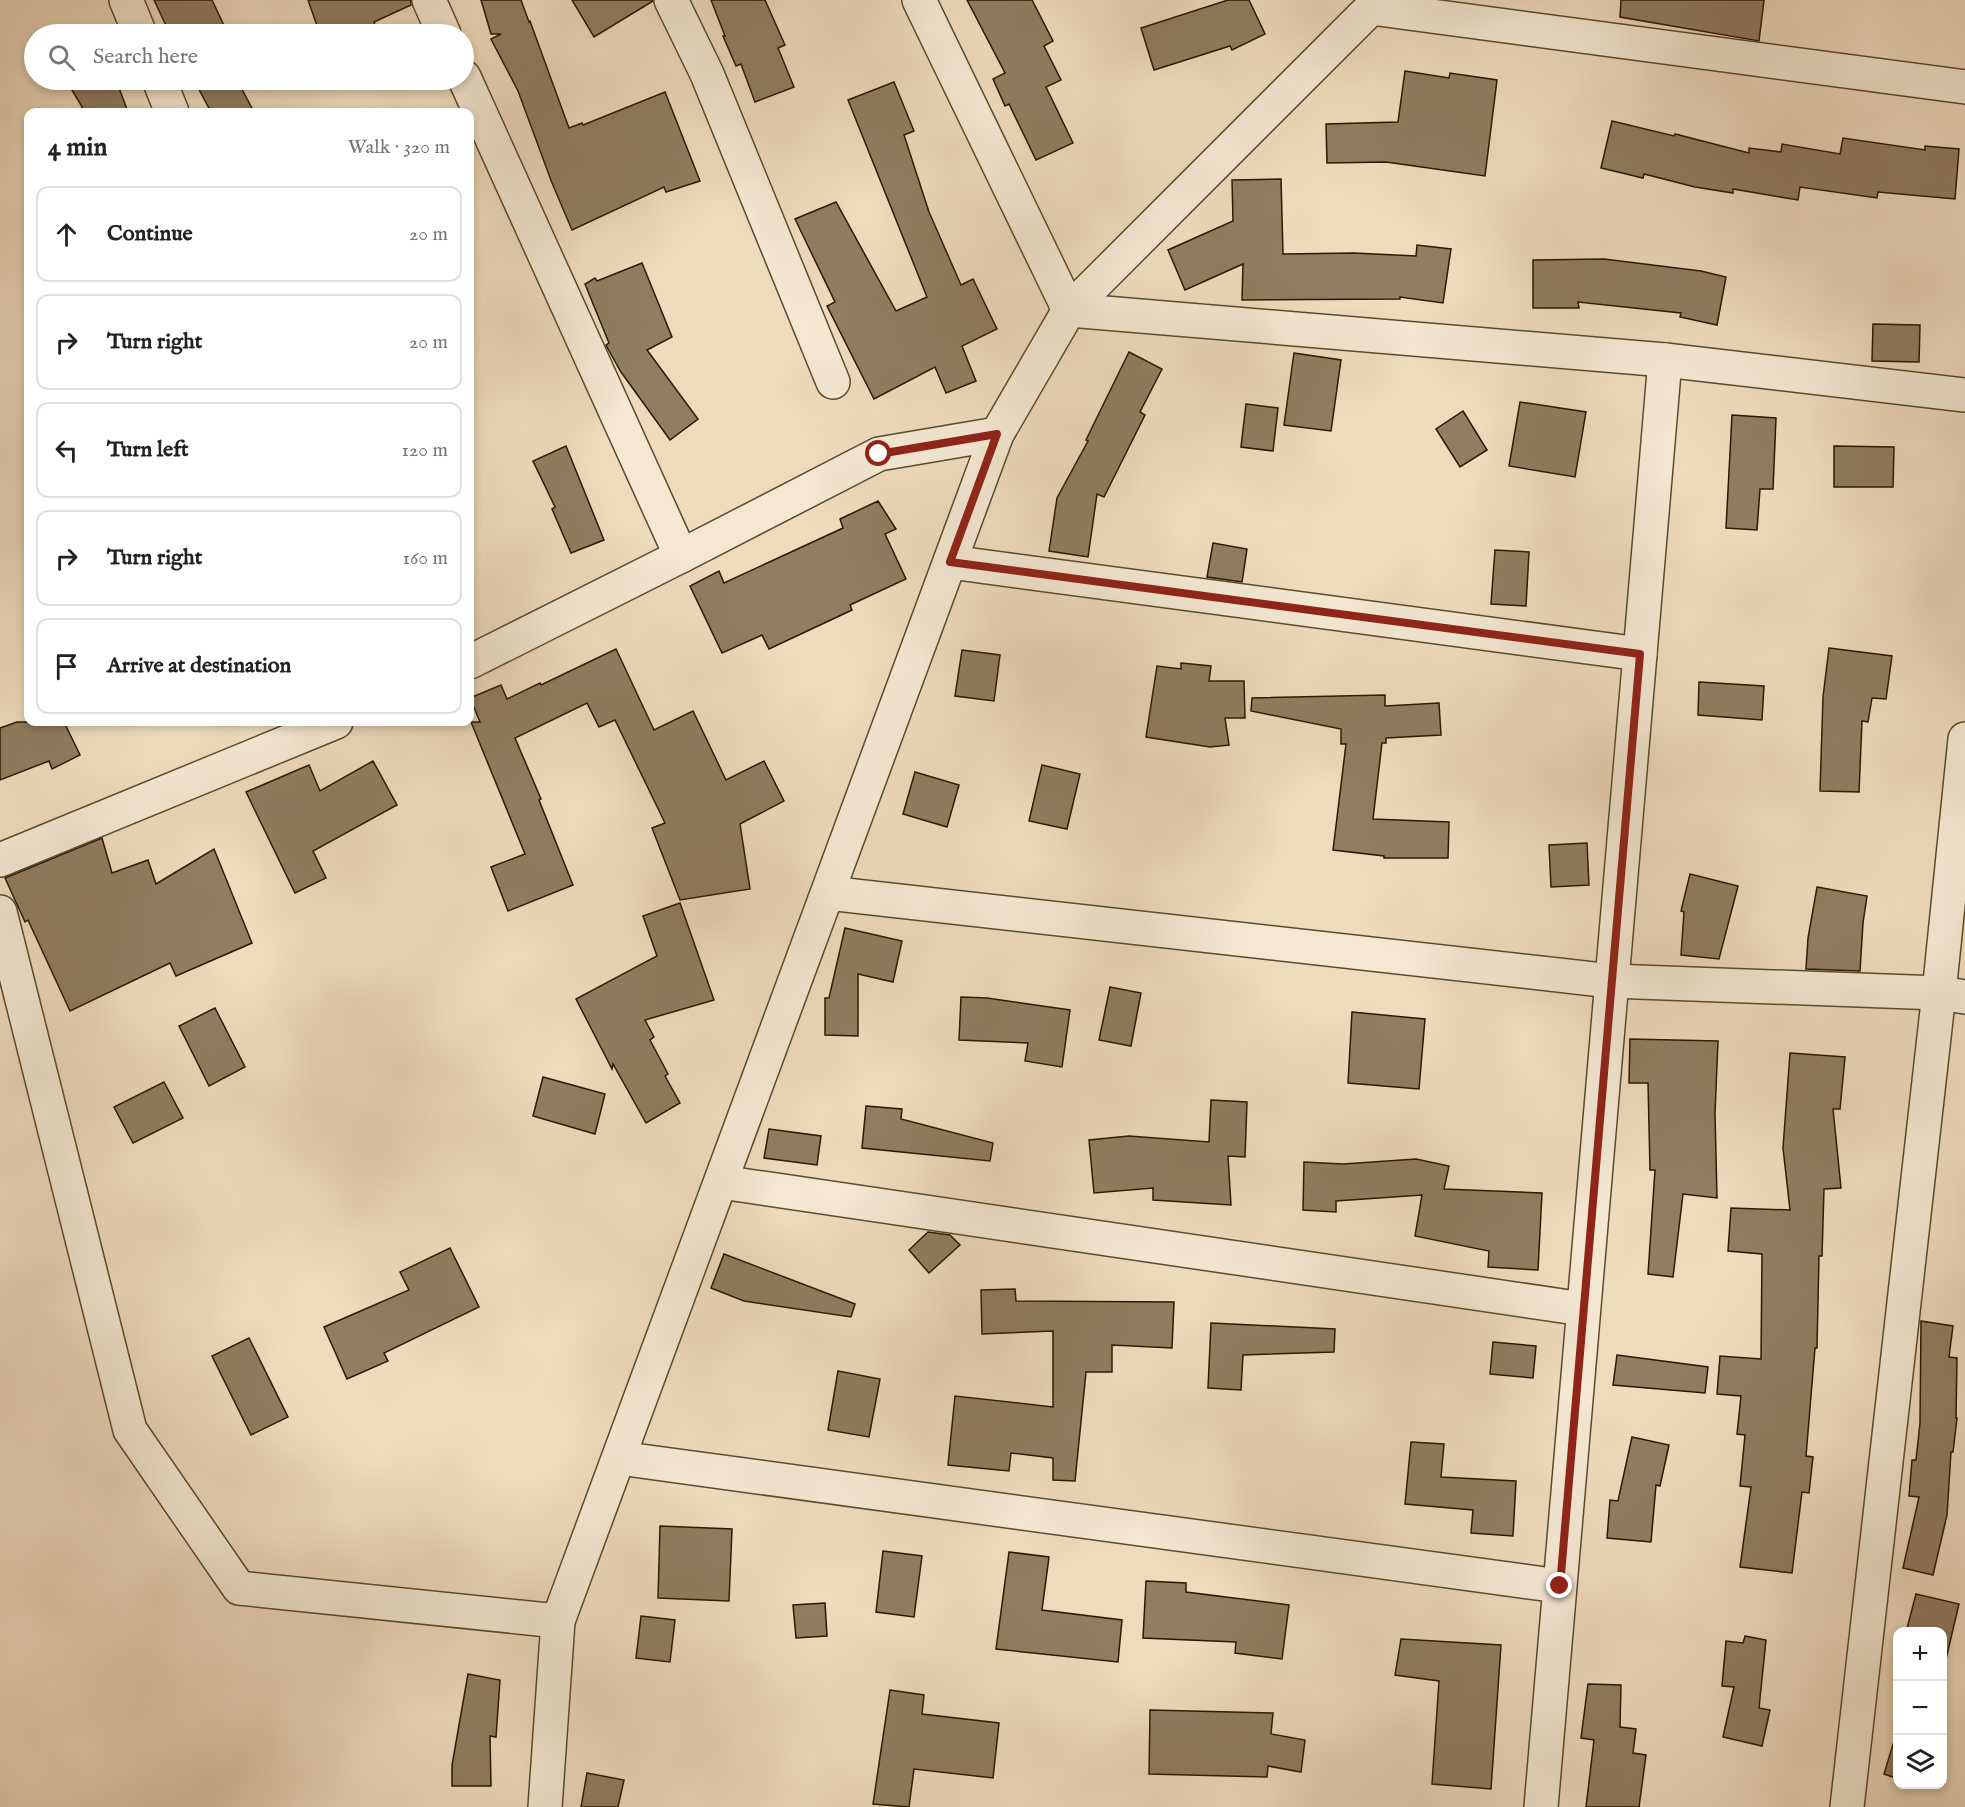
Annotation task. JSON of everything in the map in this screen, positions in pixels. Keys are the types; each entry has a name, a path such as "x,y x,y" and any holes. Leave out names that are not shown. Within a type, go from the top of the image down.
{"street":[{"path":"126,0 136,24"},
{"path":"429,0 440,24"},
{"path":"671,0 707,74 833,382"},
{"path":"919,0 1069,310"},
{"path":"544,1807 558,1621 997,434 1069,310 1371,4 1965,87"},
{"path":"163,90 170,108"},
{"path":"470,90 681,556"},
{"path":"1069,310 1665,360 1965,395"},
{"path":"1541,1807 1665,360"},
{"path":"474,660 879,454 997,434"},
{"path":"950,562 1640,654"},
{"path":"0,860 326,726"},
{"path":"1847,1807 1952,995 1965,739"},
{"path":"828,894 1611,981 1952,995"},
{"path":"0,912 130,1430 239,1588 558,1621"},
{"path":"721,1182 1583,1309"},
{"path":"619,1458 1560,1586"}],"building":[{"path":"154,0 212,0 223,24 165,24"},
{"path":"308,0 411,0 411,5 374,22 375,24 316,24"},
{"path":"481,0 521,0 569,128 582,123 583,125 665,92 700,181 666,192 664,187 572,230 518,91 491,39 501,34 491,34"},
{"path":"572,0 652,0 653,1 594,37"},
{"path":"711,0 765,0 785,45 778,48 794,87 755,102 741,64 736,66 723,36 725,36"},
{"path":"967,0 1032,0 1053,41 1044,46 1061,80 1046,87 1073,143 1036,160 1009,104 1005,106 993,79 1005,73"},
{"path":"1228,0 1249,0 1265,34 1232,50 1230,46 1154,70 1141,28"},
{"path":"1621,0 1764,0 1759,41 1620,17"},
{"path":"1405,71 1449,78 1450,73 1497,80 1485,176 1386,162 1327,163 1326,124 1398,122"},
{"path":"894,82 914,131 904,135 929,212 961,285 973,279 997,329 962,346 976,381 946,393 935,367 874,399 827,306 835,302 795,219 836,202 896,311 927,297 848,100"},
{"path":"72,90 120,90 126,108 83,108"},
{"path":"199,90 242,90 252,108 209,108"},
{"path":"1612,121 1749,153 1749,148 1781,152 1782,144 1840,154 1843,138 1925,150 1925,146 1959,149 1955,199 1878,192 1877,198 1800,187 1798,200 1733,189 1733,193 1695,187 1644,174 1643,178 1601,168"},
{"path":"1281,179 1283,254 1354,253 1416,256 1417,245 1451,249 1443,303 1400,297 1400,299 1242,300 1243,264 1185,290 1168,250 1233,221 1232,180"},
{"path":"1604,259 1701,271 1726,277 1717,325 1680,317 1681,313 1578,302 1579,308 1533,308 1533,260"},
{"path":"642,263 672,337 647,350 698,419 670,440 621,372 608,349 606,345 609,343 585,284 595,278 597,281"},
{"path":"1873,324 1920,325 1919,362 1872,361"},
{"path":"1129,352 1162,369 1140,412 1145,415 1104,497 1097,494 1088,557 1049,551 1057,498 1088,441 1086,440"},
{"path":"1294,353 1341,360 1331,431 1284,425"},
{"path":"1520,402 1586,412 1575,477 1509,466"},
{"path":"1246,404 1278,408 1273,451 1241,447"},
{"path":"1463,411 1487,450 1460,467 1436,429"},
{"path":"1732,415 1776,418 1773,489 1760,489 1757,530 1726,528"},
{"path":"566,446 604,540 571,553 552,509 555,507 533,461"},
{"path":"1834,446 1894,447 1893,487 1834,487"},
{"path":"878,501 896,529 885,534 906,579 850,605 852,610 769,649 762,635 722,653 690,586 719,571 724,583 843,528 840,519"},
{"path":"1213,543 1247,549 1242,582 1207,577"},
{"path":"1495,550 1529,552 1526,606 1491,604"},
{"path":"1829,648 1892,656 1886,699 1872,698 1868,722 1862,721 1859,792 1820,791 1823,697"},
{"path":"616,649 654,730 693,711 726,780 764,761 784,801 740,824 750,889 680,900 652,828 665,823 615,720 599,727 587,703 515,738 573,885 508,911 491,867 525,854 473,726 474,722 480,722 474,708 474,696 501,685 507,699 540,683 541,685"},
{"path":"962,650 1000,655 994,701 955,696"},
{"path":"1181,663 1211,666 1209,681 1244,681 1245,718 1225,718 1229,745 1210,747 1146,737 1157,666 1181,669"},
{"path":"1699,682 1764,686 1762,720 1698,715"},
{"path":"1385,695 1385,706 1439,703 1441,735 1386,738 1386,743 1382,743 1373,819 1449,822 1448,858 1384,858 1384,856 1333,850 1346,744 1341,744 1341,729 1251,711 1252,698"},
{"path":"17,722 24,722 24,726 66,726 80,755 52,769 49,761 0,780 0,728"},
{"path":"373,761 397,805 313,851 326,878 295,893 246,792 309,765 320,791"},
{"path":"1042,765 1080,774 1067,829 1029,821"},
{"path":"915,772 959,785 947,827 903,814"},
{"path":"102,838 112,873 148,860 156,884 214,849 252,943 176,976 170,963 70,1011 28,920 25,922 5,878"},
{"path":"1587,843 1589,885 1551,887 1549,845"},
{"path":"1690,874 1738,886 1719,959 1681,955 1684,912 1681,911"},
{"path":"1817,887 1867,896 1860,971 1806,969 1808,938"},
{"path":"680,903 714,1000 645,1020 654,1037 650,1040 668,1074 665,1076 680,1103 646,1123 613,1064 612,1069 576,999 657,956 643,916"},
{"path":"845,928 902,941 893,982 858,974 858,1036 825,1035 825,998 829,998"},
{"path":"1110,987 1141,993 1131,1046 1099,1040"},
{"path":"961,997 987,998 1070,1010 1062,1067 1025,1061 1028,1043 959,1040"},
{"path":"215,1008 245,1067 209,1086 179,1026"},
{"path":"1352,1012 1425,1019 1419,1089 1348,1083"},
{"path":"1630,1039 1718,1041 1715,1113 1717,1198 1683,1194 1673,1277 1648,1274 1655,1170 1650,1170 1648,1083 1629,1083"},
{"path":"1790,1053 1845,1057 1840,1109 1833,1109 1841,1188 1824,1189 1822,1256 1819,1256 1817,1348 1815,1348 1806,1456 1813,1457 1809,1493 1802,1492 1792,1573 1740,1567 1751,1487 1740,1486 1745,1435 1737,1434 1741,1396 1717,1394 1720,1356 1761,1359 1762,1254 1728,1251 1731,1208 1790,1210 1783,1148"},
{"path":"543,1077 605,1094 595,1134 533,1116"},
{"path":"164,1082 183,1118 133,1143 114,1107"},
{"path":"1211,1100 1247,1102 1245,1157 1228,1156 1231,1205 1153,1200 1153,1188 1094,1193 1089,1140 1129,1136 1209,1142"},
{"path":"866,1106 902,1109 901,1119 993,1143 990,1161 862,1148"},
{"path":"769,1129 821,1136 817,1165 764,1158"},
{"path":"1416,1159 1449,1166 1444,1189 1542,1193 1538,1270 1488,1267 1489,1251 1415,1236 1422,1195 1336,1201 1336,1212 1303,1210 1304,1162 1343,1164"},
{"path":"928,1232 950,1235 960,1245 929,1273 909,1250"},
{"path":"450,1248 479,1307 384,1353 388,1361 347,1379 324,1327 409,1290 400,1272"},
{"path":"724,1254 855,1304 851,1317 744,1301 711,1288"},
{"path":"1015,1289 1016,1301 1174,1302 1172,1348 1112,1345 1112,1372 1086,1372 1075,1481 1053,1480 1053,1458 1011,1453 1009,1471 948,1465 955,1396 1053,1407 1053,1331 982,1334 981,1290"},
{"path":"1921,1321 1953,1326 1949,1357 1957,1358 1957,1418 1953,1452 1951,1452 1947,1515 1933,1575 1903,1568 1919,1497 1909,1496 1912,1460 1916,1460 1920,1423"},
{"path":"1211,1323 1335,1329 1334,1352 1243,1355 1241,1390 1208,1388"},
{"path":"249,1338 288,1417 251,1435 212,1356"},
{"path":"1493,1342 1536,1346 1533,1378 1490,1374"},
{"path":"1617,1355 1708,1367 1705,1393 1613,1385"},
{"path":"838,1371 880,1379 869,1437 828,1430"},
{"path":"1632,1437 1669,1445 1660,1486 1656,1485 1651,1542 1607,1538 1610,1500 1618,1501"},
{"path":"1411,1442 1444,1444 1441,1477 1516,1481 1513,1536 1471,1533 1473,1510 1405,1504"},
{"path":"660,1526 732,1529 729,1601 658,1598"},
{"path":"883,1551 922,1556 914,1617 876,1612"},
{"path":"1009,1552 1049,1557 1042,1610 1122,1620 1118,1662 996,1649"},
{"path":"1146,1581 1186,1583 1186,1592 1289,1605 1282,1659 1235,1653 1236,1642 1143,1638"},
{"path":"1916,1594 1959,1604 1947,1655 1947,1627 1907,1627"},
{"path":"825,1603 827,1636 796,1638 793,1605"},
{"path":"641,1616 675,1620 670,1662 636,1658"},
{"path":"1745,1636 1766,1640 1759,1708 1770,1710 1762,1746 1723,1737 1734,1687 1722,1686 1726,1641 1743,1643"},
{"path":"1401,1639 1501,1645 1491,1789 1432,1784 1439,1681 1395,1675"},
{"path":"468,1674 500,1680 496,1737 490,1736 491,1786 452,1786 452,1765"},
{"path":"1588,1684 1621,1685 1620,1727 1636,1729 1633,1753 1646,1755 1639,1807 1586,1807 1594,1740 1581,1738"},
{"path":"890,1690 924,1695 922,1714 999,1723 993,1778 914,1769 909,1807 873,1804"},
{"path":"1150,1710 1273,1713 1271,1734 1305,1740 1301,1772 1268,1766 1267,1777 1149,1774"},
{"path":"1893,1744 1893,1777 1884,1774"},
{"path":"587,1773 624,1780 618,1807 581,1807"}],"route":[{"path":"879,454 997,434 950,562 1640,654 1560,1586"}]}
